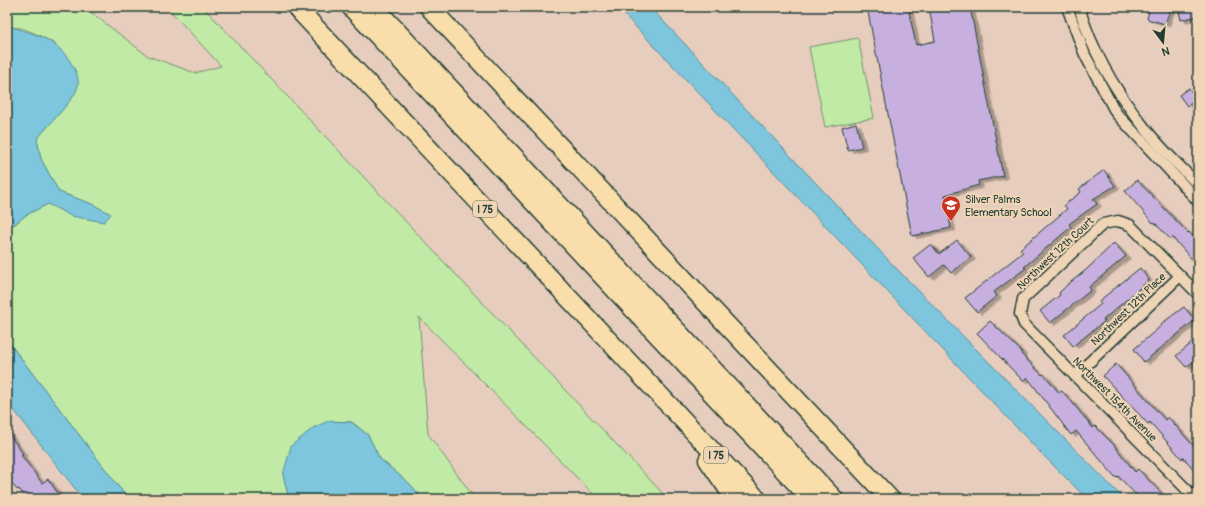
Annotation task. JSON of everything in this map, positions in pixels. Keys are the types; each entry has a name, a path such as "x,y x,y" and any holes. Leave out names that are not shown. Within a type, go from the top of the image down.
{"highway":[{"name":"I 75","path":"296,7 757,499"},
{"path":"351,7 811,499"},
{"path":"374,7 834,499"},
{"path":"429,7 890,499"},
{"path":"675,411 735,499"}],"street":[{"path":"1067,7 1085,54 1116,113 1198,201"},
{"path":"1079,7 1096,50 1118,92 1145,129 1198,185"},
{"name":"Northwest 12th Court","path":"1020,314 1023,299 1103,224 1118,220 1130,225 1180,276"},
{"path":"1180,276 1198,294"},
{"name":"Northwest 12th Place","path":"1075,376 1180,276"},
{"name":"Northwest 154th Avenue","path":"1020,314 1024,324 1197,499"}],"green space":[{"path":"7,7 84,7 148,56 195,73 221,66 167,7 203,7 668,499 598,499 419,317 428,434 475,499 423,499 410,484 380,459 368,435 352,422 328,421 283,475 289,499 128,499 7,340 7,219 14,225 26,215 48,204 55,207 92,204 59,192 41,159 37,139 62,110 55,44 25,29 13,27 7,28"},
{"path":"858,38 874,118 825,127 809,47"}],"water":[{"path":"617,7 650,7 894,266 1124,499 1087,499 1037,449"},
{"path":"12,27 48,40 62,51 75,70 78,83 75,94 37,139 41,159 59,192 92,204 111,214 104,222 71,216 48,204 26,215 13,225 7,219 7,28"},
{"path":"7,340 128,499 83,499 7,401"},
{"path":"328,421 351,422 368,435 380,459 410,484 423,499 289,499 283,475 291,446 313,428"}],"building":[{"path":"867,7 908,7 916,45 935,41 929,7 970,7 1003,176 978,181 979,185 945,195 951,228 912,236"},
{"path":"1150,7 1171,7 1165,24 1147,19"},
{"path":"1178,7 1198,7 1198,16 1181,20"},
{"path":"1189,88 1197,100 1187,106 1179,95"},
{"path":"856,123 862,147 848,150 842,127"},
{"path":"1104,170 1115,186 1093,199 1097,204 1069,224 1071,227 1024,267 1026,268 994,292 997,296 977,312 965,298 1023,252 1020,249 1067,209 1064,205 1081,192 1079,189"},
{"path":"1137,180 1198,242 1198,266 1172,237 1170,239 1154,222 1153,223 1125,191"},
{"path":"957,240 971,257 951,273 944,265 929,277 913,258 931,244 939,254"},
{"path":"1114,243 1126,256 1089,287 1091,290 1050,323 1040,311 1060,295 1059,293 1067,285 1086,270"},
{"path":"1140,268 1149,280 1103,320 1105,321 1073,346 1064,335 1101,304 1099,301"},
{"path":"1184,307 1195,320 1144,362 1134,349 1162,325 1161,324"},
{"path":"990,321 1022,352 1021,354 1042,375 1044,374 1059,393 1062,391 1093,428 1095,426 1114,445 1135,472 1138,469 1163,495 1158,499 1140,499 1118,476 1116,478 1076,431 1071,435 1027,377 1023,381 977,333"},
{"path":"1198,338 1198,358 1186,367 1176,356"},
{"path":"1116,364 1165,420 1168,417 1198,451 1198,474 1183,457 1182,459 1150,422 1148,424 1103,376"},
{"path":"7,431 23,454 21,455 42,483 48,479 59,495 54,499 27,499 19,489 17,490 7,477"}],"place":[{"name":"Silver Palms Elementary School","path":"951,222"}]}
